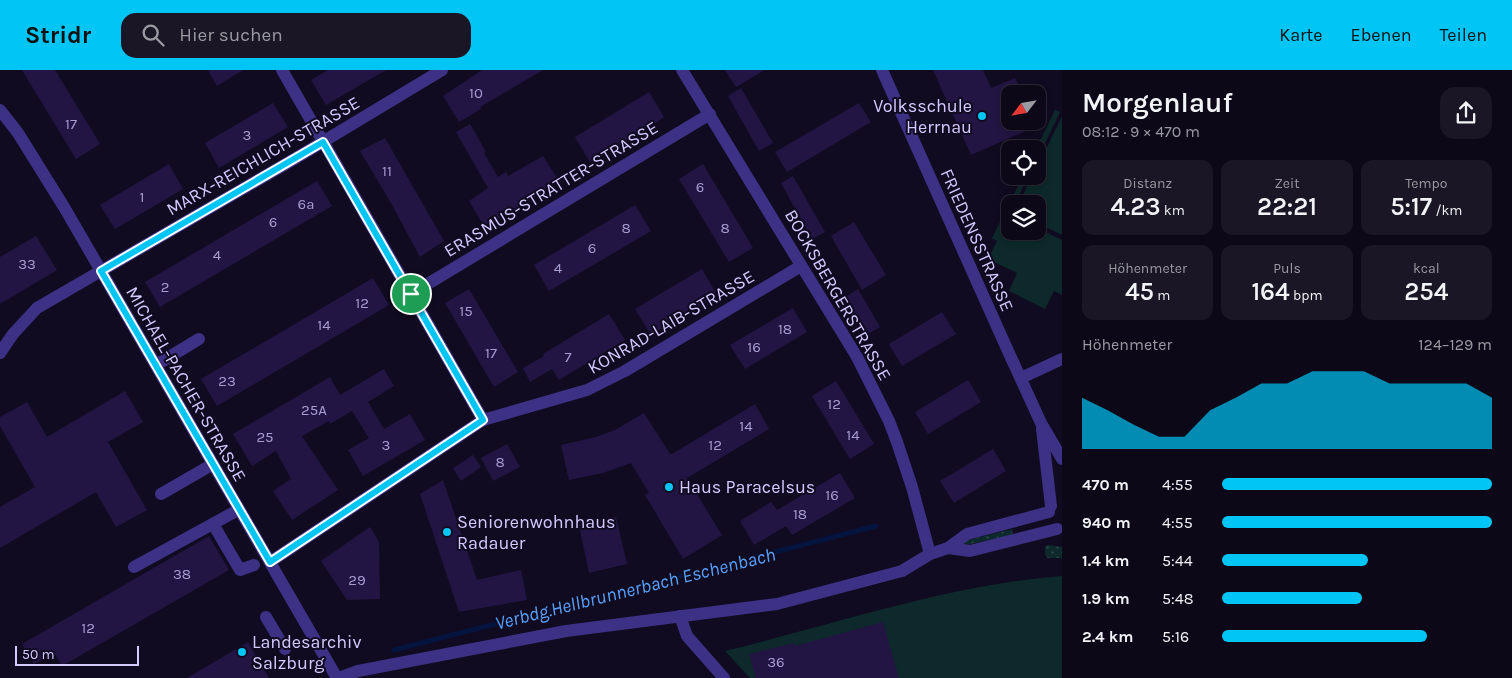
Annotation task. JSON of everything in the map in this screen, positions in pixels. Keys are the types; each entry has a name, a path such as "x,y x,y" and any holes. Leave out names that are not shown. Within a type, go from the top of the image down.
{"street":[{"path":"282,70 483,420"},
{"name":"MARX-REICHLICH-STRASSE","path":"0,353 37,308 323,142 442,70"},
{"name":"BOCKSBERGERSTRASSE","path":"682,70 857,357 889,421 912,487 930,554"},
{"name":"FRIEDENSSTRASSE","path":"882,70 1041,424 1062,459"},
{"name":"MICHAEL-PACHER-STRASSE","path":"0,110 18,133 101,271 238,510 338,678"},
{"name":"ERASMUS-STRATTER-STRASSE","path":"411,294 710,114"},
{"name":"KONRAD-LAIB-STRASSE","path":"270,562 483,420 586,390 625,371 801,266"},
{"path":"156,365 199,339"},
{"path":"1021,378 1062,359"},
{"name":"FRIEDENSSTRASSE","path":"1041,424 1050,509 1053,525 1060,530"},
{"path":"161,494 213,464"},
{"path":"338,678 358,671 566,631 777,604 902,571 930,554 948,548 967,534 1050,509 1054,501 1062,496"},
{"path":"134,568 238,510"},
{"path":"213,524 240,570 254,565"},
{"path":"948,548 970,551 1060,530"},
{"path":"680,616 687,636 724,678"},
{"path":"266,617 285,649"}],"green space":[{"path":"1055,110 1060,112 1046,141 1040,140"},
{"path":"1062,116 1062,235 1046,227 1046,195 1023,195 1028,185 1046,185 1046,149"},
{"path":"1018,185 1024,185 1019,195 1014,195"},
{"path":"1001,220 1001,240 1046,240 1046,232 1062,240 1062,295 1054,291 1045,309 1009,291 1017,273 988,259 997,241 992,238"},
{"path":"1012,529 1013,535 966,545 963,544 964,541"},
{"path":"1045,546 1062,547 1062,558 1048,558 1045,555"},
{"path":"1062,576 1062,678 750,678 725,651 934,597 1019,581"}],"building":[{"path":"22,70 55,70 100,144 76,159"},
{"path":"208,70 243,70 217,86"},
{"path":"328,70 386,70 326,105 311,80"},
{"path":"482,70 543,70 480,107 481,109 459,122 443,96"},
{"path":"725,70 765,70 736,87"},
{"name":"Volksschule Herrnau","path":"933,70 983,70 991,88 1015,78 1018,85 1001,85 1001,130 1028,130 1001,140 1001,142 971,155"},
{"path":"741,88 773,143 759,151 728,96"},
{"path":"649,92 664,117 641,134 590,162 575,137"},
{"path":"273,103 288,127 219,168 205,143"},
{"path":"859,103 871,122 787,172 775,152"},
{"path":"470,124 498,177 506,172 508,176 543,156 559,181 510,213 484,226 469,201 488,188 456,132"},
{"path":"385,138 444,241 420,257 360,151"},
{"path":"169,164 183,189 115,229 100,205"},
{"path":"703,164 753,248 729,262 679,179"},
{"path":"793,176 825,232 812,239 781,183"},
{"path":"317,181 332,206 160,307 145,282"},
{"path":"635,205 651,231 549,291 534,265"},
{"path":"854,222 886,275 862,290 831,236"},
{"path":"36,236 57,270 0,304 0,257"},
{"path":"702,269 717,295 651,335 635,309"},
{"path":"373,278 389,305 217,406 201,379"},
{"path":"469,289 518,372 494,387 445,303"},
{"path":"858,289 880,327 866,335 844,298"},
{"path":"793,308 807,332 745,369 730,345"},
{"path":"942,312 956,334 902,366 889,344"},
{"path":"609,314 625,340 559,380 552,369 530,382 523,368"},
{"path":"384,369 394,386 368,402 384,429 410,414 425,440 363,476 348,450 369,438 352,411 330,424 329,421 302,436 338,490 292,520 273,491 291,479 276,451 252,466 233,434 330,377 340,395"},
{"path":"968,380 981,402 928,434 915,412"},
{"path":"836,381 874,444 850,459 812,396"},
{"path":"125,391 143,422 108,442 147,510 116,527 96,492 0,548 0,507 35,487 0,426 0,417 27,402 47,437"},
{"name":"Haus Paracelsus","path":"755,404 769,429 687,478 722,535 683,559 645,495 649,493 631,463 603,473 569,480 561,445 596,437 615,430 644,413 670,454 672,454"},
{"path":"507,444 520,467 493,481 481,458"},
{"path":"993,449 1006,471 954,503 940,481"},
{"path":"473,455 481,467 461,481 453,468"},
{"path":"840,473 855,498 792,535 786,526 754,545 740,521 771,502 777,510"},
{"name":"Seniorenwohnhaus Radauer","path":"443,480 477,580 521,570 527,600 459,612 420,494"},
{"path":"616,517 627,564 589,573 579,525"},
{"path":"370,527 379,542 380,599 347,600 321,561"},
{"path":"209,536 229,570 62,666 54,653 34,664 22,644"},
{"path":"883,622 899,678 756,678 749,654 794,643 795,646"},
{"name":"Landesarchiv Salzburg","path":"248,642 269,678 187,678"}],"waterway":[{"name":"Verbdg.Hellbrunnerbach Eschenbach","path":"394,650 876,526"}],"place":[{"name":"Volksschule Herrnau","path":"982,116"},
{"name":"Haus Paracelsus","path":"669,487"},
{"name":"Seniorenwohnhaus Radauer","path":"447,532"},
{"name":"Landesarchiv Salzburg","path":"242,652"}],"route":[{"path":"323,142 411,294 483,420 288,552 270,562 238,510 101,271 323,142"}]}
